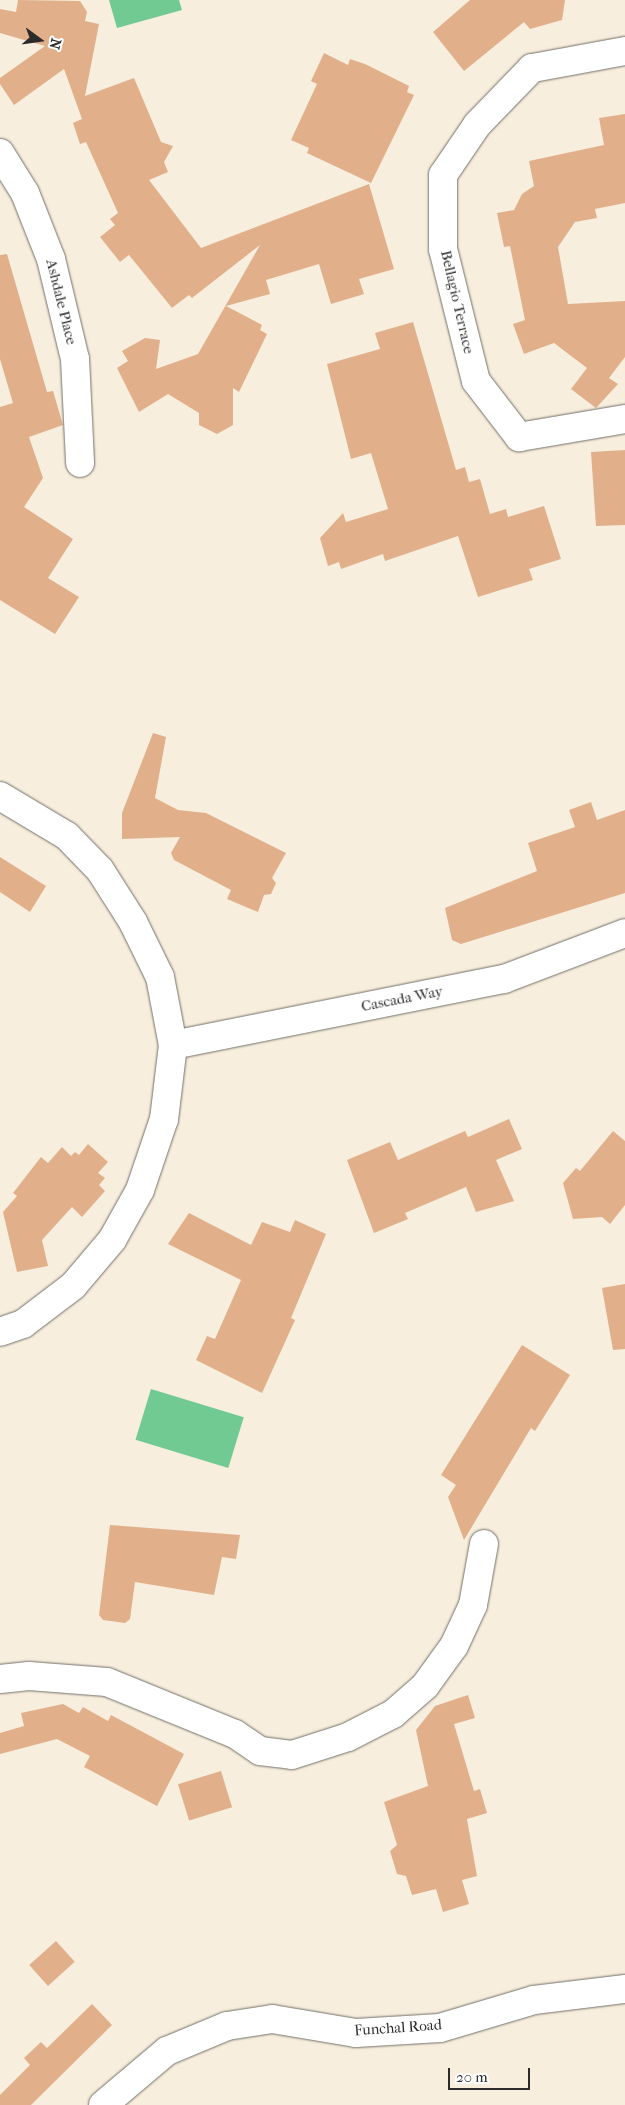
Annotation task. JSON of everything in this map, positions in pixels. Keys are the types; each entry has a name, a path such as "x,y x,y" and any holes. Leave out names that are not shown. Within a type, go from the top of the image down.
{"street":[{"name":"Bellagio Terrace","path":"625,51 532,68 477,125 444,175 442,249 476,381 520,437 625,419"},
{"name":"Ashdale Place","path":"0,153 25,193 51,259 75,359 80,463"},
{"path":"0,796 66,836 100,870 133,922 160,977 173,1045 164,1118 140,1190 112,1240 73,1286 23,1324 0,1332"},
{"name":"Cascada Way","path":"173,1045 504,979 625,933"},
{"path":"0,1680 30,1676 106,1682 235,1734 260,1751 292,1755 348,1737 393,1714 425,1686 454,1646 473,1605 484,1544"},
{"name":"Funchal Road","path":"103,2105 167,2052 227,2026 272,2019 356,2033 440,2028 534,2000 625,1990"}],"green space":[{"path":"109,0 179,0 182,10 117,28"},
{"path":"151,1389 244,1417 228,1468 136,1440"}],"building":[{"path":"18,0 80,1 87,12 85,21 99,24 85,96 134,78 161,142 173,146 164,162 168,172 149,180 201,248 369,184 394,269 359,279 364,294 331,304 319,264 266,280 270,294 226,306 262,325 260,330 267,334 239,392 233,388 233,425 217,434 199,425 199,413 168,394 139,412 117,368 128,361 122,351 145,338 160,340 156,369 198,354 260,245 192,298 189,295 172,308 129,255 120,262 100,237 115,225 110,219 118,213 86,142 80,144 73,123 82,119 64,69 14,105 0,84 0,78 45,46 0,33 0,9 16,12"},
{"path":"470,0 565,0 562,20 530,29 524,22 464,71 433,32"},
{"path":"324,53 348,65 350,59 365,64 409,86 407,92 414,95 371,183 307,153 309,148 291,140 317,84 311,81"},
{"path":"625,114 625,203 595,209 597,218 575,222 558,247 568,304 625,301 625,357 609,378 618,384 596,408 571,389 587,368 554,343 524,354 513,324 525,320 510,246 504,247 497,213 514,210 522,194 534,186 529,161 604,145 599,118"},
{"path":"7,254 47,392 53,391 63,425 29,437 43,478 24,507 73,539 48,578 79,597 55,634 0,600 0,407 13,403 0,359 0,255"},
{"path":"413,322 456,470 465,467 469,482 480,479 490,514 506,509 508,517 544,506 561,559 529,569 533,580 478,597 458,536 385,561 383,554 341,569 339,562 328,566 320,538 343,513 346,522 388,509 371,453 351,459 327,364 380,349 375,333"},
{"path":"625,450 625,525 596,526 591,452"},
{"path":"153,733 166,737 155,798 178,810 206,813 286,853 272,878 276,883 271,894 264,895 258,912 227,899 231,890 174,860 171,853 180,837 122,839 122,813"},
{"path":"591,802 597,820 625,810 625,893 461,944 452,940 445,908 537,871 528,843 575,827 569,810"},
{"path":"0,857 46,886 30,912 0,892"},
{"path":"509,1119 522,1149 496,1160 514,1201 476,1212 466,1187 405,1213 408,1219 374,1233 347,1160 390,1142 398,1160 465,1131 468,1137"},
{"path":"613,1131 625,1141 625,1205 610,1224 602,1217 573,1219 563,1183 576,1168 580,1171"},
{"path":"88,1144 108,1162 98,1173 105,1178 99,1185 105,1191 82,1217 72,1207 42,1240 48,1266 17,1272 3,1212 17,1196 13,1193 41,1157 48,1163 62,1147 71,1156 75,1152 79,1155"},
{"path":"189,1213 251,1245 262,1222 290,1232 295,1220 326,1234 291,1318 295,1320 262,1393 196,1360 207,1336 215,1339 241,1280 168,1244"},
{"path":"625,1284 625,1349 613,1350 602,1288"},
{"path":"522,1345 570,1375 535,1431 531,1428 464,1540 448,1497 456,1485 441,1475"},
{"path":"110,1525 240,1535 236,1559 222,1557 214,1595 135,1582 130,1619 125,1623 103,1620 99,1615"},
{"path":"468,1695 475,1718 454,1724 474,1791 480,1789 487,1813 467,1819 477,1876 462,1880 469,1904 443,1912 436,1889 412,1895 406,1876 397,1874 390,1851 397,1845 384,1802 428,1786 416,1730 435,1706"},
{"path":"63,1704 79,1713 83,1707 108,1721 111,1715 184,1754 157,1806 84,1767 90,1756 57,1739 0,1754 0,1733 24,1726 21,1713"},
{"path":"221,1771 232,1807 189,1820 178,1784"},
{"path":"56,1941 75,1962 48,1986 29,1965"},
{"path":"92,2004 112,2025 31,2105 0,2105 0,2095 30,2065 24,2058 41,2042 47,2048"}]}
